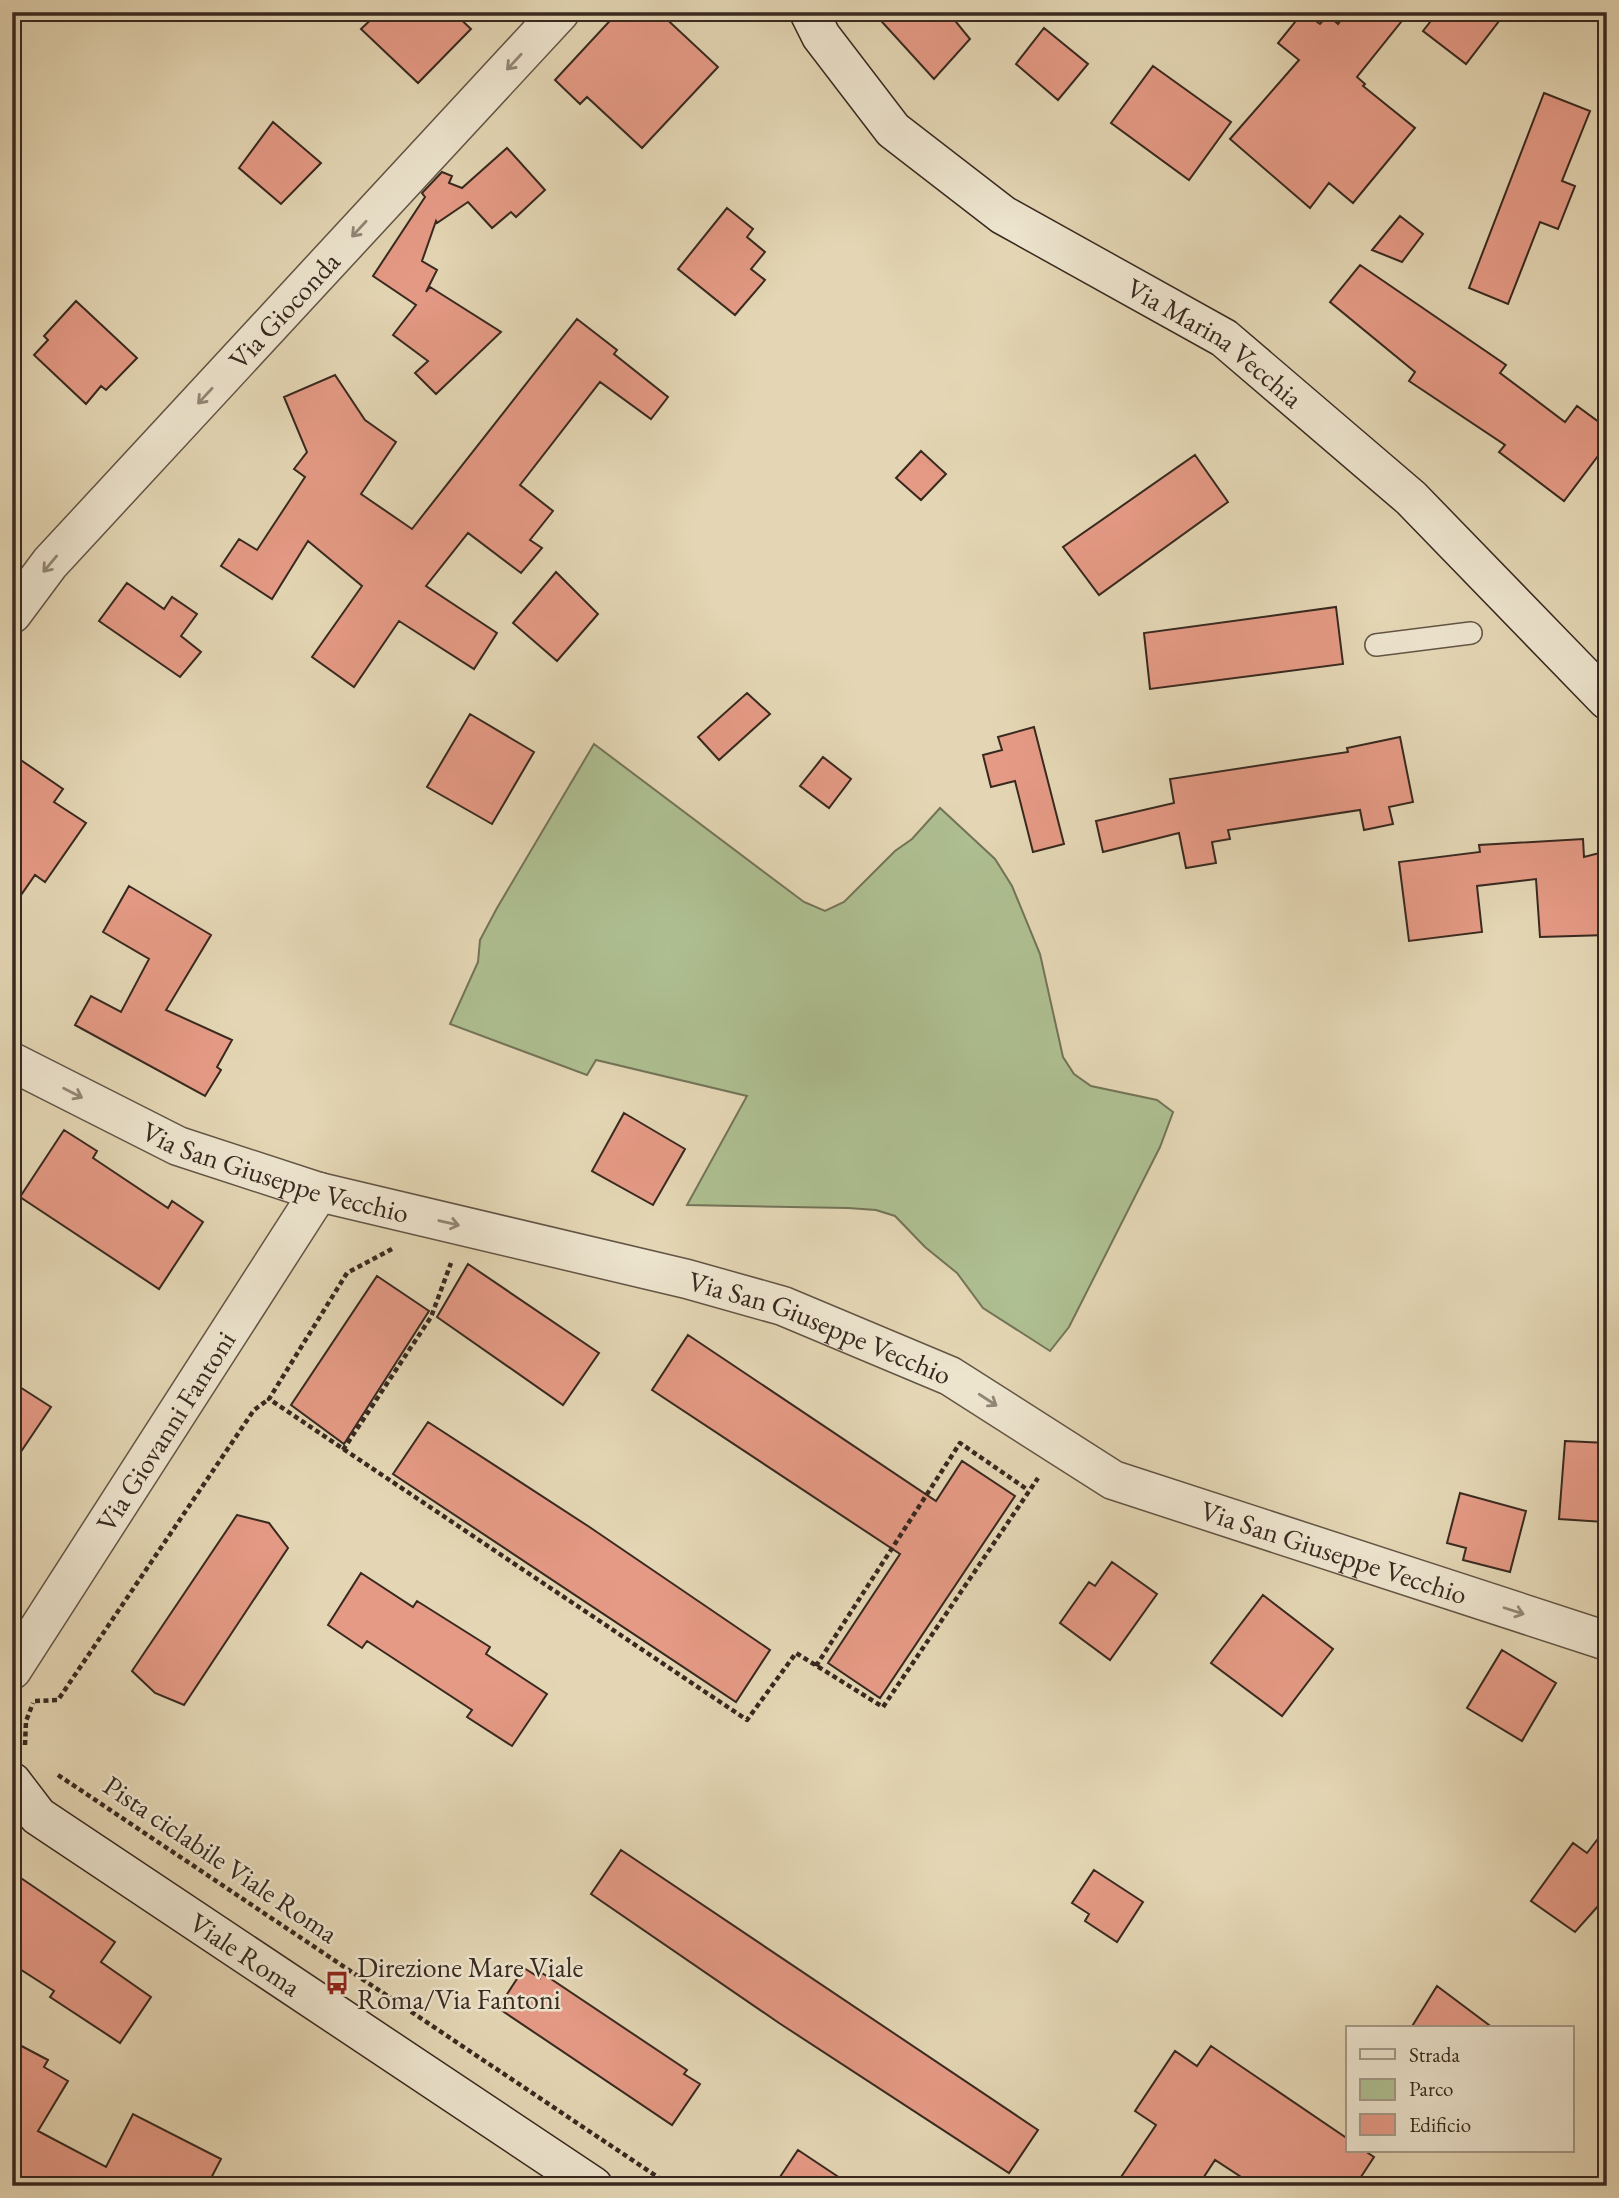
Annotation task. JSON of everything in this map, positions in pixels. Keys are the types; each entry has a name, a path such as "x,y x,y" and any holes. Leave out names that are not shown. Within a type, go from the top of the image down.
{"street":[{"name":"Via Gioconda","path":"12,614 50,563 560,12"},
{"name":"Via Marina Vecchia","path":"809,12 821,36 893,130 1003,215 1224,338 1411,498 1607,700"},
{"name":"Via San Giuseppe Vecchio","path":"12,1062 178,1146 319,1192 687,1279 783,1306 950,1376 1113,1480 1607,1641"},
{"name":"Via Giovanni Fantoni","path":"20,1682 319,1192"},
{"name":"Viale Roma","path":"20,1769 25,1813 593,2186"}],"lane":[{"path":"1376,645 1471,633"}],"path":[{"path":"343,1450 431,1317 454,1255 469,1227"},
{"path":"34,1701 58,1700 254,1410 269,1399 347,1273 402,1244"},
{"path":"269,1399 747,1720 796,1653 883,1707 1028,1490 1061,1447"},
{"path":"816,1665 960,1444 1028,1490"},
{"path":"20,1682 34,1701"},
{"path":"20,1769 26,1721 34,1701"},
{"name":"Pista ciclabile Viale Roma","path":"50,1770 671,2186"}],"green space":[{"path":"594,744 804,902 825,911 844,902 895,851 912,839 940,808 995,859 1012,886 1040,954 1063,1057 1074,1074 1091,1086 1157,1100 1173,1112 1160,1147 1069,1327 1050,1351 983,1308 957,1273 925,1247 895,1216 876,1210 848,1208 687,1205 747,1096 596,1060 587,1075 450,1024 478,962 480,940"}],"building":[{"path":"379,12 453,12 471,29 418,83 361,29"},
{"path":"618,12 659,12 718,67 642,148 587,97 580,104 555,80"},
{"path":"873,12 948,12 970,39 934,79"},
{"path":"1303,12 1320,24 1328,15 1338,24 1347,12 1409,12 1357,77 1365,84 1363,86 1415,128 1353,203 1329,183 1310,208 1230,139 1299,60 1278,43"},
{"path":"1438,12 1506,12 1466,64 1423,31"},
{"path":"1044,28 1088,64 1058,100 1016,64"},
{"path":"1153,66 1231,122 1189,180 1111,123"},
{"path":"1544,93 1590,111 1562,181 1575,186 1558,229 1540,222 1508,304 1469,288"},
{"path":"273,122 321,163 281,204 239,168"},
{"path":"507,148 545,190 516,217 511,212 492,228 468,202 437,223 436,221 422,261 437,270 426,292 430,287 501,332 436,394 415,373 428,361 393,335 416,305 373,276 425,197 422,193 442,172 452,176 449,183 462,188"},
{"path":"727,208 753,229 747,237 765,252 751,269 765,280 735,315 678,269"},
{"path":"1400,216 1423,234 1402,262 1372,250"},
{"path":"1360,265 1506,365 1500,373 1565,422 1577,406 1607,428 1607,444 1564,501 1499,452 1505,445 1409,381 1415,372 1330,302"},
{"path":"76,301 137,358 106,390 101,386 86,404 34,355 48,340 44,336"},
{"path":"577,319 617,350 614,354 668,397 651,419 600,382 520,485 553,511 530,540 542,548 521,573 468,533 426,586 497,633 474,669 399,621 354,687 312,657 362,586 308,541 272,599 221,566 239,539 257,550 305,477 294,469 307,452 284,397 335,375 365,420 396,442 361,494 412,529"},
{"path":"921,451 946,474 921,500 896,478"},
{"path":"1195,455 1228,502 1099,595 1063,547"},
{"path":"556,572 598,614 557,661 513,623"},
{"path":"127,583 164,609 172,597 197,614 181,636 201,652 180,677 99,621"},
{"path":"1336,607 1343,664 1150,689 1144,633"},
{"path":"747,693 770,714 719,760 698,737"},
{"path":"470,714 534,752 492,824 427,787"},
{"path":"1034,727 1064,844 1033,852 1015,781 991,787 983,755 1002,750 998,737"},
{"path":"1400,737 1413,802 1389,807 1393,824 1364,830 1360,810 1228,830 1230,839 1212,842 1216,863 1186,868 1179,833 1103,852 1096,821 1174,803 1170,779 1348,752 1347,748"},
{"path":"12,754 63,789 54,802 86,823 45,882 35,875 12,908"},
{"path":"823,757 851,779 829,808 800,786"},
{"path":"1583,839 1584,857 1607,851 1607,935 1540,937 1536,879 1477,886 1482,932 1409,941 1399,862 1480,852 1479,845"},
{"path":"129,886 211,935 166,1010 232,1040 217,1067 221,1070 205,1096 75,1025 91,996 121,1012 149,959 103,932"},
{"path":"624,1113 685,1149 653,1205 592,1171"},
{"path":"64,1130 97,1151 93,1158 168,1208 172,1201 203,1222 159,1289 20,1197"},
{"path":"468,1264 599,1353 563,1405 437,1317"},
{"path":"377,1276 429,1311 344,1444 291,1405"},
{"path":"688,1335 936,1501 962,1461 1015,1496 880,1698 828,1663 900,1554 652,1390"},
{"path":"12,1382 51,1407 12,1465"},
{"path":"428,1422 588,1526 770,1650 736,1702 393,1474"},
{"path":"1565,1441 1607,1443 1604,1522 1559,1519"},
{"path":"1460,1493 1526,1511 1510,1572 1463,1560 1466,1548 1447,1543"},
{"path":"237,1515 269,1523 288,1548 184,1705 155,1693 132,1671"},
{"path":"1112,1562 1157,1594 1110,1660 1060,1623 1089,1582 1095,1586"},
{"path":"361,1573 413,1607 417,1601 490,1647 486,1654 547,1694 512,1746 467,1717 472,1710 367,1641 362,1648 328,1625"},
{"path":"1263,1595 1333,1649 1282,1716 1211,1663"},
{"path":"1502,1650 1556,1683 1522,1741 1467,1708"},
{"path":"1607,1827 1607,1896 1575,1932 1531,1901 1573,1843 1587,1853"},
{"path":"621,1850 1038,2130 1009,2173 779,2023 591,1894"},
{"path":"1094,1870 1143,1902 1117,1942 1085,1921 1089,1914 1072,1903"},
{"path":"12,1872 115,1942 101,1962 151,1997 120,2043 50,1997 54,1991 12,1964"},
{"path":"524,1968 540,1978 542,1973 687,2070 684,2074 700,2084 672,2125 498,2008"},
{"path":"1437,1986 1490,2026 1412,2026"},
{"path":"12,2041 48,2060 44,2067 68,2081 38,2131 106,2167 133,2114 221,2159 207,2186 12,2186"},
{"path":"1211,2046 1346,2138 1346,2152 1366,2152 1374,2157 1355,2186 1255,2186 1215,2160 1198,2186 1115,2186 1156,2125 1135,2111 1175,2051 1197,2066"},
{"path":"798,2150 852,2186 774,2186"}],"place":[{"name":"Direzione Mare Viale Roma/Via Fantoni","path":"337,1983"}]}
